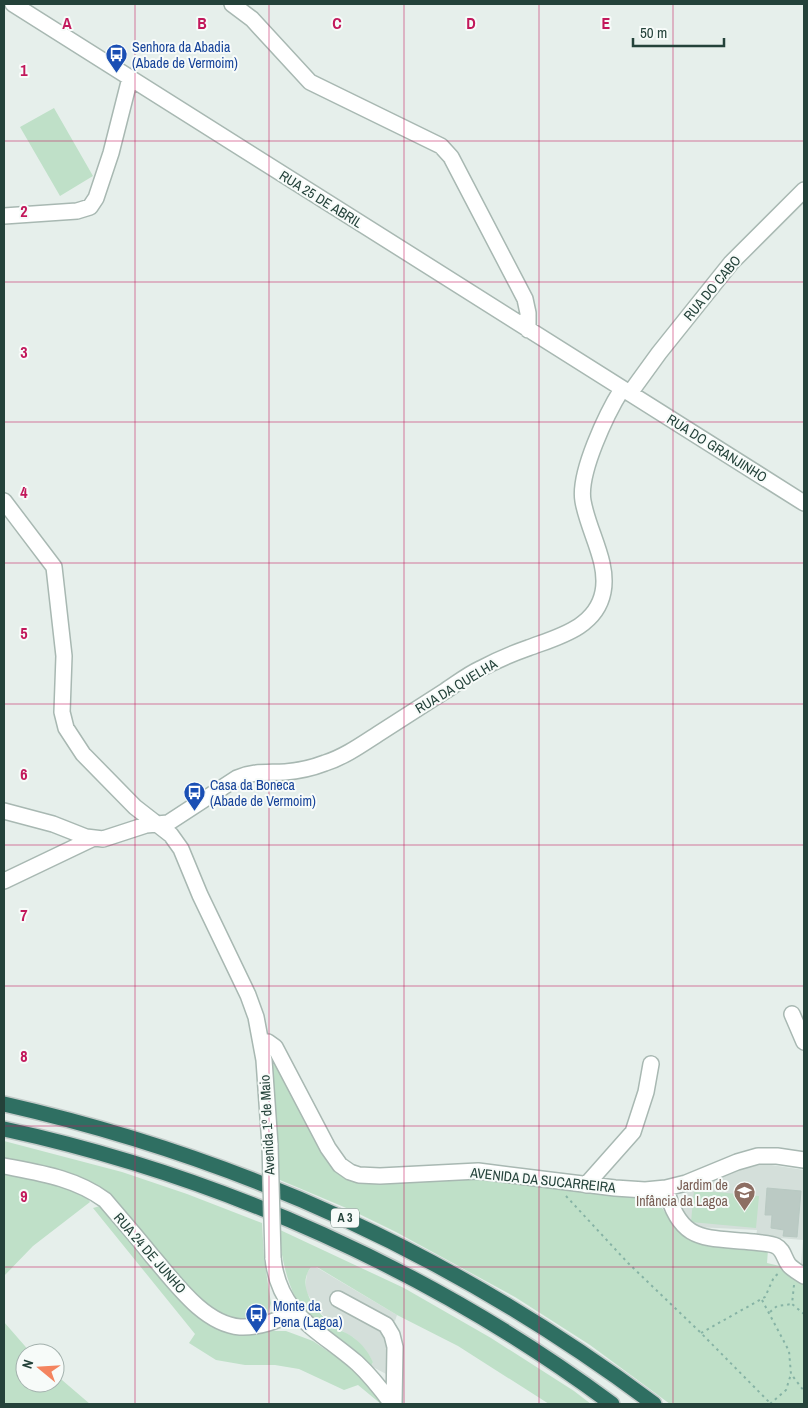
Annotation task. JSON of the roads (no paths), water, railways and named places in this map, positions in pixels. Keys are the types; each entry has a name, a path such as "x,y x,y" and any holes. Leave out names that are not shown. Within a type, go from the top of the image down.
{"highway":[{"name":"A 3","path":"4,1104 113,1131 203,1161 280,1190 365,1227 519,1311 594,1360 654,1404"},
{"name":"A 3","path":"4,1129 89,1150 179,1178 258,1208 338,1243 385,1265 475,1314 527,1346 612,1404"}],"street":[{"name":"RUA 25 DE ABRIL","path":"13,4 626,391"},
{"path":"232,4 252,19 310,82 441,146 451,158 525,299 528,313 528,330"},
{"path":"4,216 77,211 84,210 93,204 111,153 130,78"},
{"name":"RUA DO CABO","path":"626,391 731,263 804,190"},
{"name":"RUA DO GRANJINHO","path":"626,391 804,503"},
{"name":"RUA DA QUELHA","path":"94,838 102,839 146,825 168,823 237,778 247,774 296,771 337,758 359,747 478,669 511,654 563,636 577,628 598,605 602,596 604,579 599,554 585,510 582,488 592,454 606,418 626,391"},
{"name":"Avenida 1º de Maio","path":"4,501 54,567 64,656 62,712 66,728 82,754 135,807 171,835 181,849 200,895 248,994 256,1017 264,1060 270,1145 273,1258 276,1278 295,1312 315,1332 356,1362 374,1380 393,1404"},
{"path":"4,811 53,824 86,837 94,838"},
{"path":"4,881 94,838"},
{"path":"792,1014 804,1042"},
{"name":"AVENIDA DA SUCARREIRA","path":"261,1042 268,1042 276,1047 328,1148 340,1165 350,1172 359,1175 380,1176 478,1171 644,1190 666,1188 686,1183 737,1162 758,1156 777,1156 804,1160"},
{"path":"586,1184 633,1132 646,1092 651,1064"},
{"name":"RUA 24 DE JUNHO","path":"4,1166 58,1177 83,1186 95,1193 114,1211 183,1292 198,1306 221,1322 239,1327 255,1326 276,1321 295,1312"},
{"path":"666,1188 680,1223 687,1230 709,1237 776,1245 796,1270"},
{"path":"338,1299 386,1324 392,1335 395,1347 393,1404"}],"place":[{"name":"Senhora da Abadia (Abade de Vermoim)","path":"116,74"},
{"name":"Casa da Boneca (Abade de Vermoim)","path":"194,812"},
{"name":"Jardim de Infância da Lagoa","path":"744,1212"},
{"name":"Monte da Pena (Lagoa)","path":"257,1333"}]}
